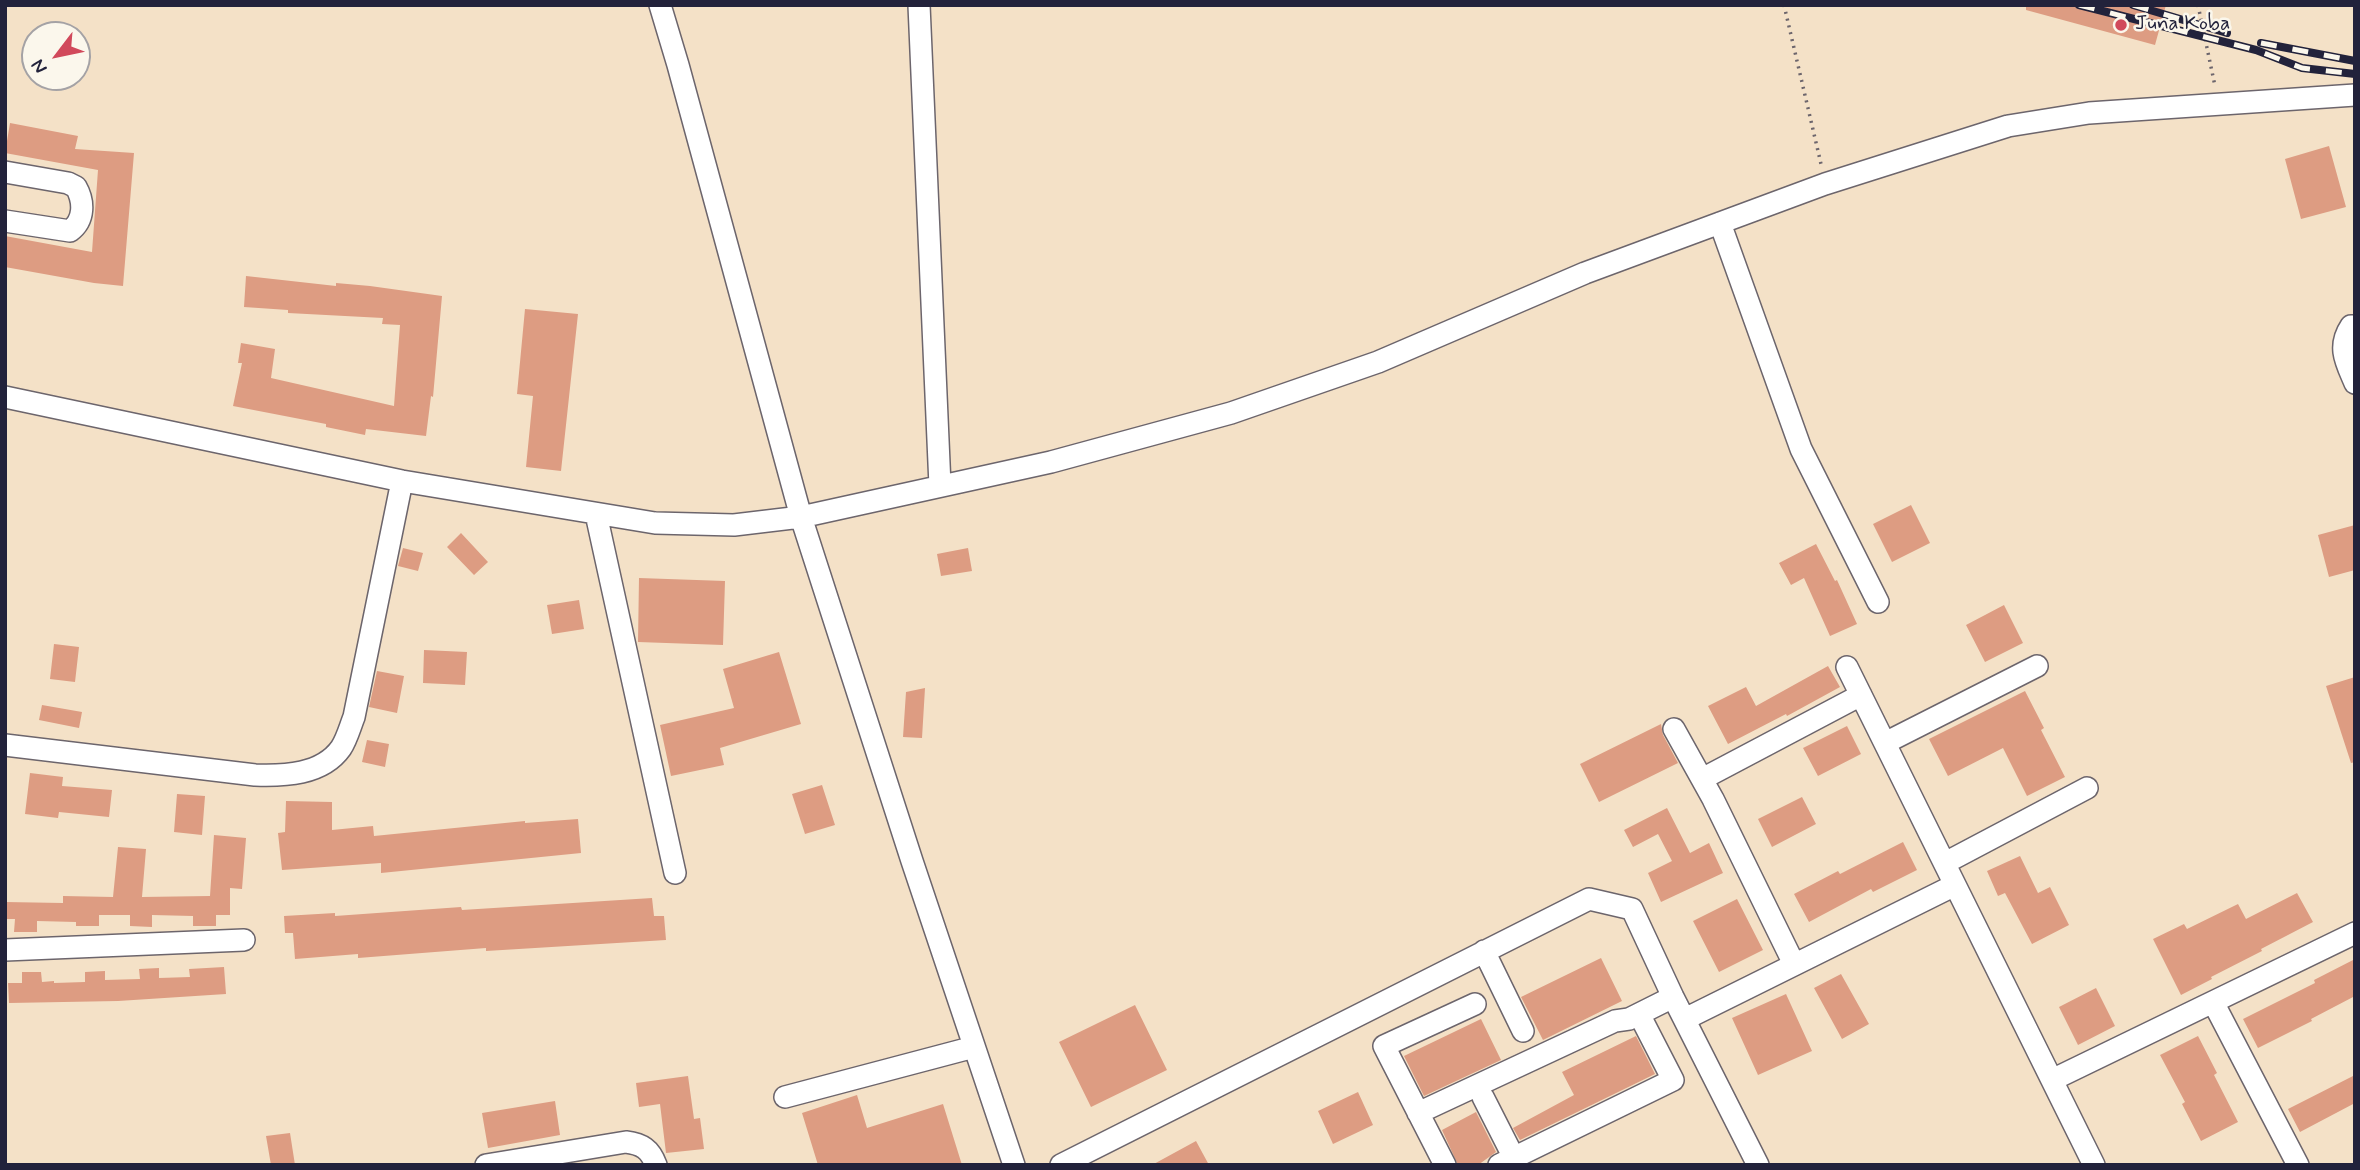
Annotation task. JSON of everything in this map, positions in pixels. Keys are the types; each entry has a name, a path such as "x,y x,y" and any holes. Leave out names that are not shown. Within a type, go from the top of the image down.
{"street":[{"path":"660,5 801,517 1014,1165"},
{"path":"919,5 940,486"},
{"path":"5,397 402,481 655,523 734,525 801,517 1051,462 1231,413 1378,362 1585,273 1825,184 2008,126 2089,113 2355,95"},
{"path":"5,172 68,183 76,187 83,203 76,227 71,231 5,221"},
{"path":"1720,223 1801,449 1878,602"},
{"path":"2355,326 2351,327 2344,337 2343,349 2355,383"},
{"path":"5,745 255,775 296,774 317,767 343,745 354,717 402,481"},
{"path":"596,514 675,873"},
{"path":"1885,743 2037,666"},
{"path":"1847,667 2094,1165"},
{"path":"1702,779 1861,695"},
{"path":"1674,729 1702,779 1794,964"},
{"path":"1945,863 2087,788"},
{"path":"1685,1019 1955,885"},
{"path":"1061,1165 1589,899 1632,909 1758,1165"},
{"path":"2052,1080 2355,933"},
{"path":"5,950 244,940"},
{"path":"1484,951 1523,1031"},
{"path":"1421,1119 1615,1021 1634,1017 1673,997"},
{"path":"2213,1002 2298,1165"},
{"path":"1445,1165 1384,1046 1475,1004"},
{"path":"1421,1119 1483,1097 1621,1032 1634,1017"},
{"path":"1483,1097 1506,1161 1673,1080 1634,1017"},
{"path":"785,1097 974,1047"},
{"path":"486,1165 626,1142 645,1147 656,1165"}],"path":[{"path":"1784,5 1825,184"},
{"path":"2198,5 2219,106"}],"building":[{"name":"Juna Koba","path":"2026,5 2166,5 2155,45 2026,10"},
{"path":"10,123 78,136 75,149 134,153 123,286 5,267 5,236 92,252 98,170 5,153"},
{"path":"2329,146 2346,207 2301,219 2285,159"},
{"path":"246,276 336,286 336,283 370,286 442,296 433,397 431,396 426,436 366,429 365,435 326,427 326,424 233,406 242,363 238,363 241,343 275,349 271,378 394,406 400,325 382,324 383,318 288,313 288,310 244,307"},
{"path":"525,309 578,314 561,471 526,467 533,396 517,394"},
{"path":"1911,505 1930,543 1892,562 1873,524"},
{"path":"2355,525 2355,570 2329,577 2318,535"},
{"path":"461,533 488,562 474,575 447,547"},
{"path":"1816,544 1835,581 1837,580 1857,624 1830,636 1804,578 1791,585 1779,563"},
{"path":"403,548 423,553 418,571 398,566"},
{"path":"968,548 972,571 941,576 937,554"},
{"path":"639,578 725,581 723,645 638,642"},
{"path":"579,600 584,629 552,634 547,605"},
{"path":"2004,605 2023,643 1985,662 1966,625"},
{"path":"54,644 79,647 75,682 50,679"},
{"path":"424,650 467,652 465,685 423,683"},
{"path":"779,652 801,724 720,748 724,765 671,776 660,725 734,708 723,669"},
{"path":"1828,666 1840,687 1728,744 1708,706 1746,687 1756,706"},
{"path":"377,671 404,676 397,713 369,707"},
{"path":"2355,677 2355,762 2351,763 2326,686"},
{"path":"925,688 922,738 903,737 906,692"},
{"path":"2025,691 2065,777 2027,796 2003,748 1948,776 1929,739"},
{"path":"42,705 82,712 79,728 39,720"},
{"path":"1661,724 1663,735 1678,763 1599,802 1580,764"},
{"path":"1847,726 1861,754 1818,776 1803,748"},
{"path":"367,740 389,744 385,767 362,762"},
{"path":"30,773 63,777 62,786 112,790 109,817 59,812 58,818 25,814"},
{"path":"822,785 835,825 805,834 792,794"},
{"path":"177,794 205,796 202,835 174,832"},
{"path":"1802,797 1816,824 1772,847 1758,819"},
{"path":"286,801 332,802 332,830 373,826 374,836 525,821 578,819 581,853 381,873 381,863 282,870 278,833 285,832"},
{"path":"1667,808 1690,853 1709,843 1723,873 1661,902 1648,873 1672,861 1658,834 1633,847 1624,830"},
{"path":"214,835 246,838 242,889 230,888 230,915 216,915 216,926 193,926 193,916 152,915 152,927 130,926 130,915 99,915 99,926 76,926 76,922 37,921 37,932 14,932 15,919 5,919 5,902 63,903 63,896 113,897 118,847 146,849 142,897 210,896"},
{"path":"1903,842 1917,870 1873,892 1871,889 1809,922 1794,894"},
{"path":"2020,856 2038,893 2050,887 2069,925 2032,944 2005,893 1998,896 1987,871"},
{"path":"2297,893 2313,922 2181,995 2153,939 2184,924 2187,929 2238,904 2246,919"},
{"path":"652,898 654,916 664,916 666,940 486,951 486,948 358,958 358,954 295,959 293,933 285,933 284,916 335,913 335,916 461,907 462,910"},
{"path":"1737,899 1763,950 1719,972 1693,921"},
{"path":"1601,958 1622,1001 1543,1040 1521,997"},
{"path":"2355,959 2355,996 2258,1048 2243,1019 2315,983 2314,980"},
{"path":"224,967 226,994 118,1001 9,1003 8,983 22,983 22,972 41,972 42,982 54,983 85,982 85,972 105,971 105,980 140,979 139,969 159,968 159,978 190,977 189,969"},
{"path":"1841,974 1869,1024 1842,1039 1814,988"},
{"path":"2096,988 2115,1026 2078,1045 2059,1007"},
{"path":"1786,994 1812,1051 1758,1075 1732,1018"},
{"path":"1135,1005 1167,1070 1091,1107 1059,1042"},
{"path":"1481,1019 1501,1060 1424,1096 1404,1056"},
{"path":"1636,1036 1655,1074 1520,1140 1513,1128 1574,1095 1562,1072"},
{"path":"2198,1036 2238,1122 2201,1141 2182,1104 2185,1102 2160,1055"},
{"path":"2355,1075 2355,1103 2300,1132 2288,1109"},
{"path":"688,1076 694,1119 700,1118 704,1149 666,1153 660,1104 639,1107 636,1083"},
{"path":"1358,1092 1373,1125 1333,1144 1318,1111"},
{"path":"857,1095 867,1128 943,1104 962,1165 818,1165 802,1113"},
{"path":"555,1101 560,1135 488,1148 482,1113"},
{"path":"1476,1112 1496,1152 1478,1165 1458,1165 1442,1130"},
{"path":"290,1133 295,1165 271,1165 266,1136"},
{"path":"1196,1141 1209,1165 1152,1165"}],"railway":[{"path":"2079,5 2256,50 2302,68 2355,74"},
{"path":"2133,5 2227,33"},
{"path":"2261,43 2355,61"}],"place":[{"name":"Juna Koba","path":"2121,25"}]}
